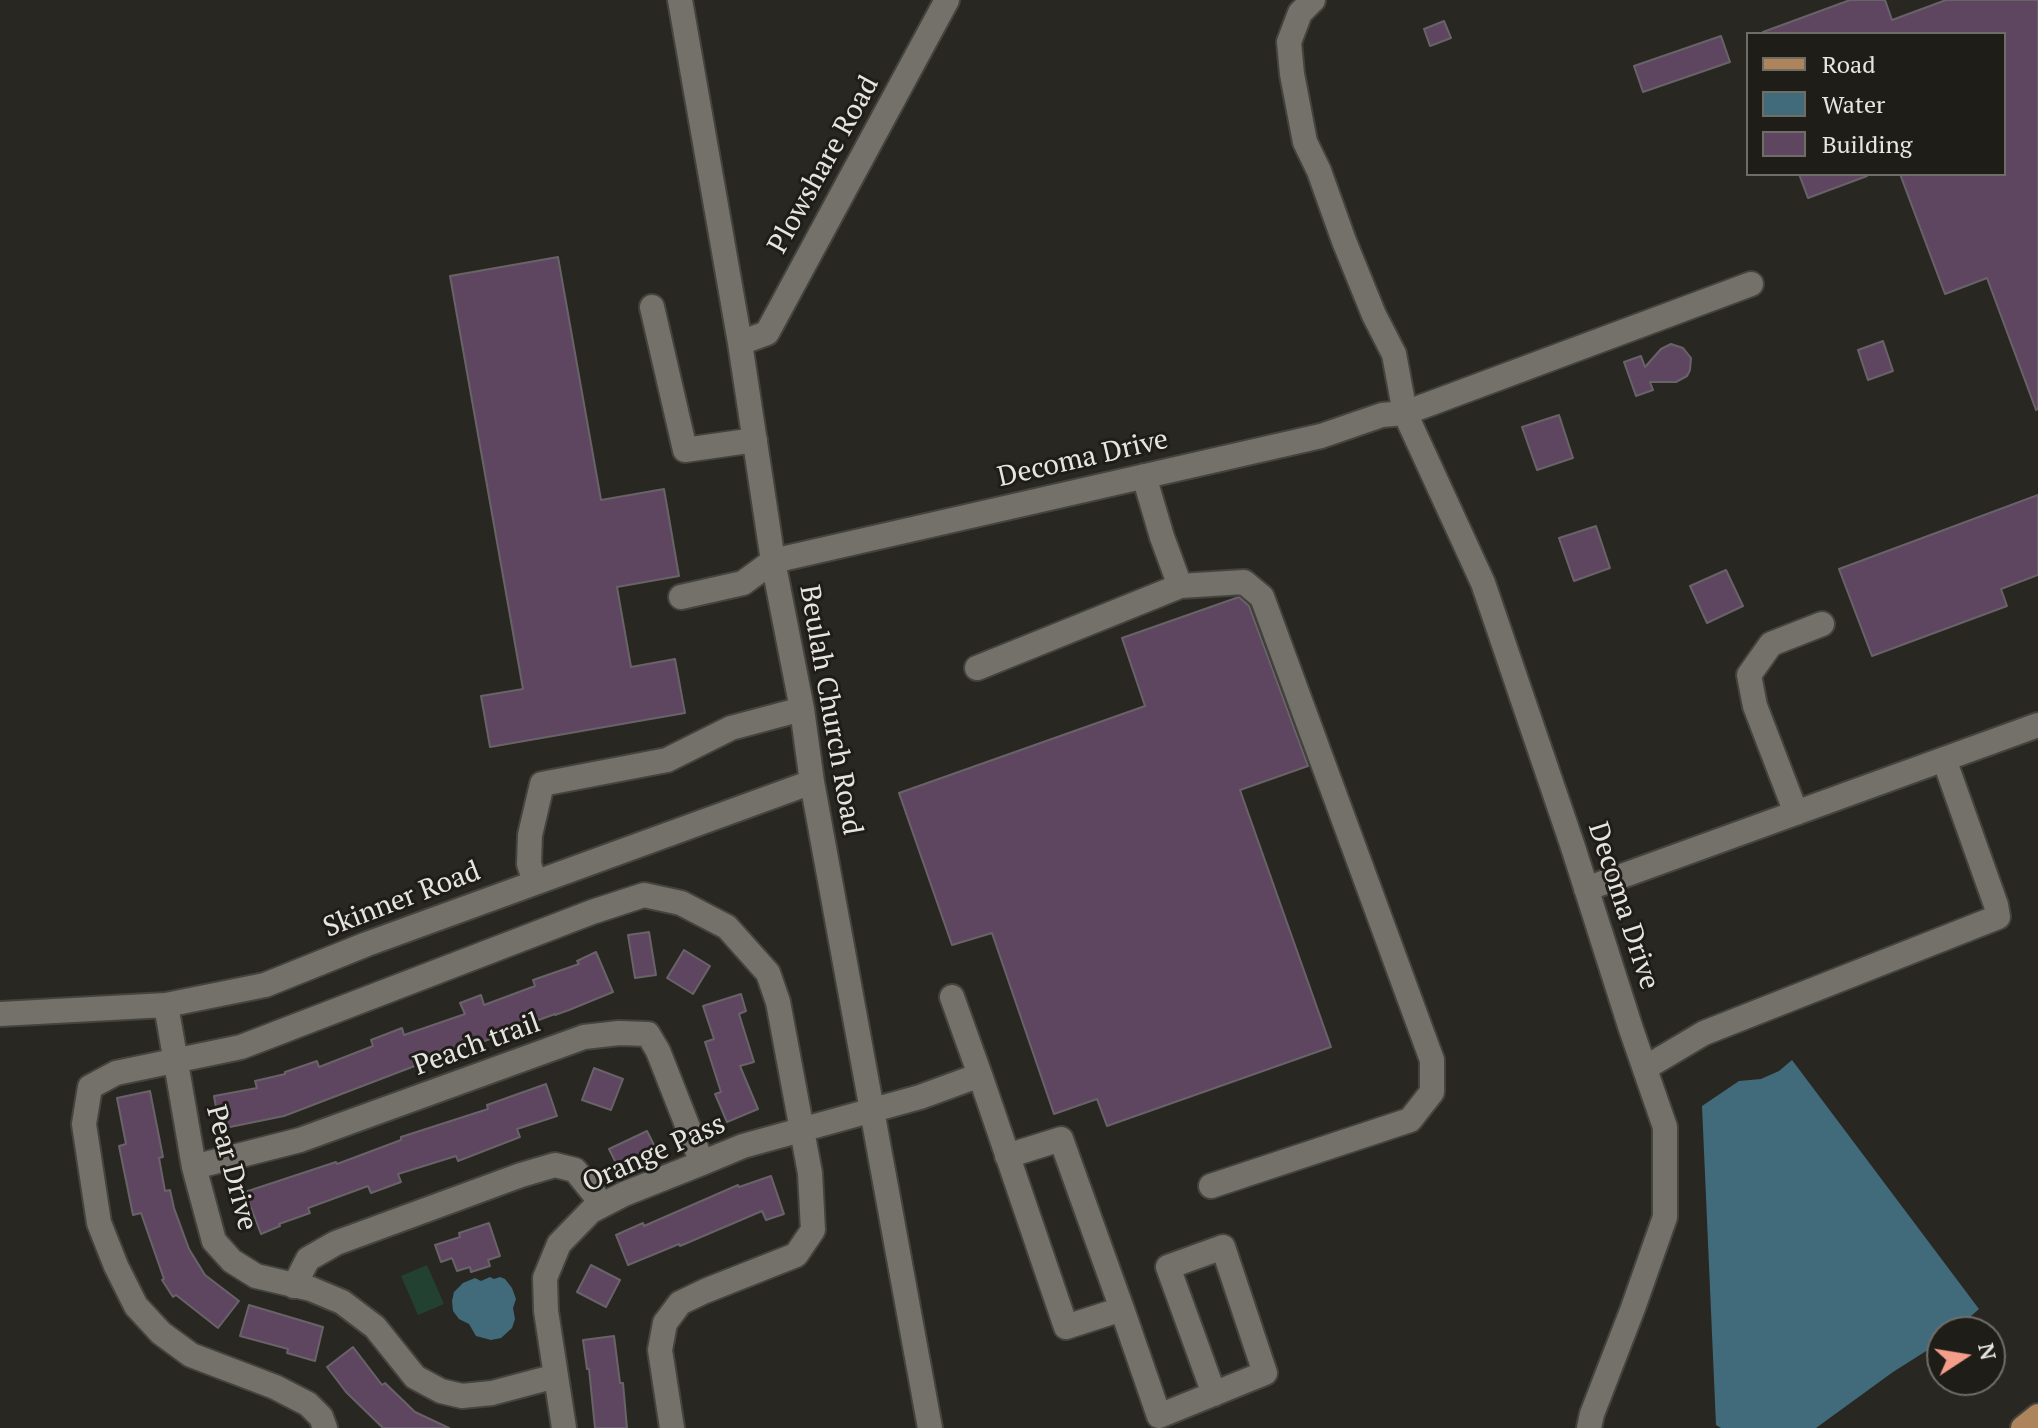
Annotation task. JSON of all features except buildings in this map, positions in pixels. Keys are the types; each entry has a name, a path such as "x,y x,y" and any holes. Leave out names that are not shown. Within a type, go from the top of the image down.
{"main road":[{"path":"2023,1428 2038,1416"}],"street":[{"name":"Beulah Church Road","path":"680,0 740,343 773,561 930,1428"},
{"name":"Plowshare Road","path":"740,343 767,333 947,0"},
{"name":"Decoma Drive","path":"1303,4 1289,42 1305,142 1374,315 1394,354 1405,413 1483,583 1665,1127 1665,1217 1589,1428"},
{"path":"1405,413 1751,284"},
{"path":"652,307 685,450 755,440"},
{"name":"Decoma Drive","path":"773,561 1321,436 1382,415 1405,413"},
{"path":"1144,476 1180,586"},
{"path":"681,597 743,583 773,561"},
{"path":"977,668 1180,586 1244,582 1262,597 1432,1060 1432,1092 1410,1120 1211,1186"},
{"path":"1796,813 1755,706 1749,675 1771,644 1822,624"},
{"path":"535,882 529,864 530,835 542,784 667,760 731,728 802,709"},
{"path":"1586,889 2038,725"},
{"path":"1645,1068 1704,1033 1998,917 1944,759"},
{"name":"Skinner Road","path":"0,1014 166,1005 265,985 367,944 812,782"},
{"path":"325,1428 321,1417 308,1404 275,1387 191,1355 161,1333 136,1306 99,1223 84,1124 90,1087 116,1073 241,1047 592,912 644,895 681,903 727,927 768,973 778,1002 810,1173 813,1230 796,1255 705,1291 680,1303 672,1313 665,1323 660,1350 672,1428"},
{"path":"952,997 1066,1327 1122,1309"},
{"name":"Pear Drive","path":"166,1005 194,1167 214,1241 232,1261 256,1276 311,1289 342,1302 375,1327 415,1377 441,1391 462,1396 492,1393 556,1376"},
{"name":"Peach trail","path":"194,1167 300,1140 584,1037 619,1033 648,1034 658,1051 702,1163"},
{"name":"Orange Pass","path":"564,1428 546,1311 545,1278 559,1244 591,1211 624,1194 743,1146 920,1097 980,1075"},
{"path":"1007,1156 1061,1139 1159,1416 1214,1394 1265,1373 1223,1247 1168,1267 1214,1394"},
{"path":"294,1286 308,1259 336,1243 555,1165 575,1170 603,1205"}],"green space":[{"path":"427,1265 444,1304 418,1315 401,1276"}],"water":[{"path":"1792,1060 1979,1309 1971,1316 1926,1316 1926,1351 1816,1428 1721,1428 1716,1425 1702,1106 1739,1081 1761,1079 1779,1071"},
{"path":"490,1277 505,1279 516,1299 512,1328 501,1338 491,1340 476,1336 469,1324 459,1319 453,1311 452,1301 454,1292 463,1283"}]}
